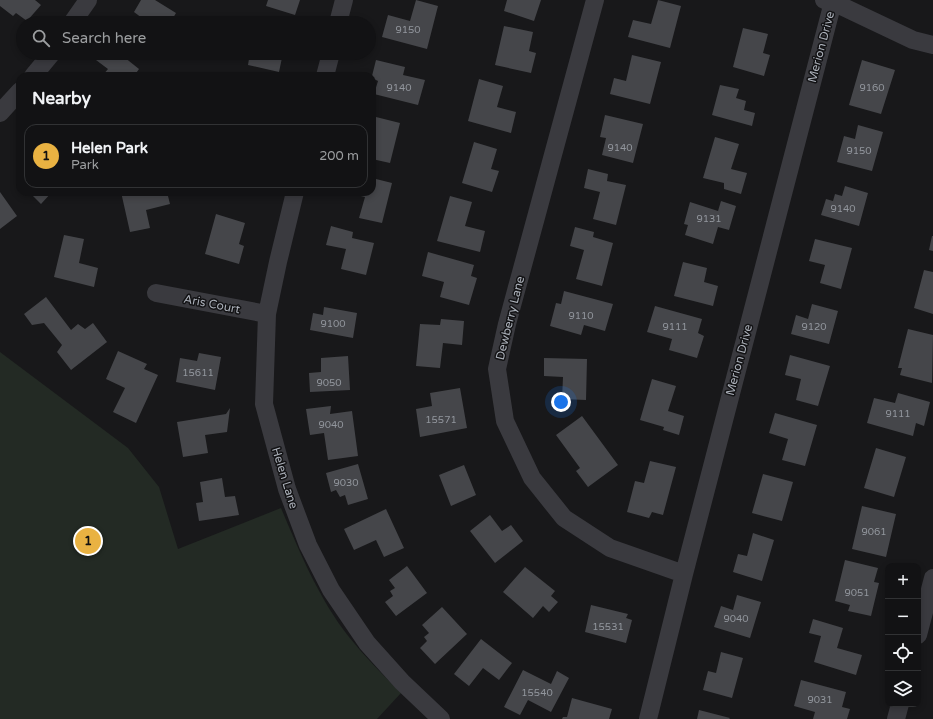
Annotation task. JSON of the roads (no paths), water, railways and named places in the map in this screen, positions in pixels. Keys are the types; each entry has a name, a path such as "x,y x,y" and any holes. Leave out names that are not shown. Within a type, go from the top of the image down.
{"street":[{"path":"77,16 88,0"},
{"path":"340,16 344,0"},
{"name":"Dewberry Lane","path":"595,0 507,324 497,369 505,421 532,478 564,518 610,548 684,574"},
{"path":"828,1 913,40 933,45"},
{"name":"Merion Drive","path":"648,719 828,1"},
{"path":"36,72 46,60"},
{"path":"326,72 328,60"},
{"path":"0,113 16,95"},
{"name":"Helen Lane","path":"294,196 267,314 264,404 287,489 308,545 332,590 367,643 402,682 441,719"},
{"name":"Aris Court","path":"156,293 267,314"},
{"path":"921,624 933,578"},
{"path":"896,719 899,707"}],"place":[{"name":"Helen Park","path":"88,541"}]}
